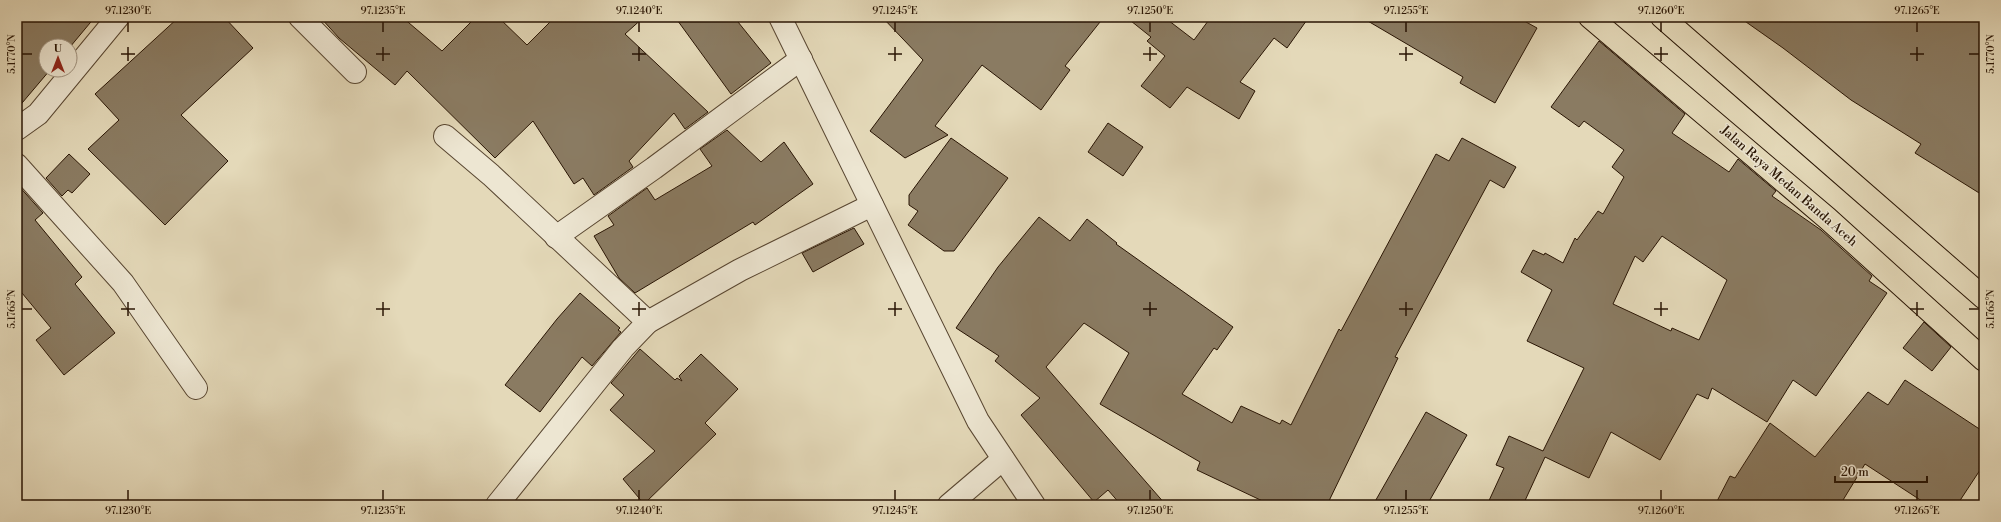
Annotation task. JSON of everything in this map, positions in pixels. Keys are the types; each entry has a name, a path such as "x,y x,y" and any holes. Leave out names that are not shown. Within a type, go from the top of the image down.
{"highway":[{"name":"Jalan Raya Medan Banda Aceh","path":"1590,17 1827,218 1984,360"},
{"path":"1662,17 1984,298"}],"street":[{"path":"17,129 38,114 118,17"},
{"path":"300,17 355,72"},
{"path":"780,17 978,422 1034,505"},
{"path":"556,237 654,168 800,59"},
{"path":"445,136 491,175 648,322"},
{"path":"17,165 123,283 196,388"},
{"path":"497,505 623,348 648,322 740,270 872,205"},
{"path":"949,505 1003,459"}],"building":[{"path":"17,17 95,17 78,38 38,38 38,78 43,78 17,109"},
{"path":"179,17 224,17 253,48 181,115 228,161 165,225 88,149 119,120 95,94"},
{"path":"320,17 402,17 442,51 476,17 498,17 527,45 555,17 644,17 625,34 708,112 685,129 674,113 629,161 633,167 594,195 583,178 574,184 533,121 495,158 407,71 395,85 339,38"},
{"path":"675,17 734,17 771,63 731,94"},
{"path":"882,17 1104,17 1065,66 1070,70 1041,110 982,65 935,126 948,135 905,158 870,131 923,60"},
{"path":"1126,17 1164,17 1194,40 1211,17 1309,17 1287,48 1274,38 1240,82 1255,91 1239,119 1187,87 1170,108 1141,86 1165,56 1147,41 1151,37"},
{"path":"1361,17 1517,17 1537,28 1495,103 1460,83 1463,77"},
{"path":"1739,17 1984,17 1984,196 1915,153 1921,144 1851,100 1783,48"},
{"path":"1599,41 1685,114 1672,133 1729,172 1738,159 1776,191 1772,196 1821,230 1872,276 1869,281 1887,293 1816,396 1793,380 1767,422 1712,388 1708,399 1697,394 1660,460 1611,432 1589,478 1545,457 1523,505 1487,505 1504,468 1496,465 1509,436 1543,451 1584,368 1527,341 1552,290 1521,272 1533,250 1544,255 1545,253 1563,263 1575,238 1577,240 1598,211 1603,214 1624,177 1612,167 1624,150 1584,121 1579,127 1551,107","holes":["1662,236 1727,280 1699,340 1672,328 1671,331 1613,304 1635,256 1643,262"]},
{"path":"1108,123 1143,147 1123,176 1088,152"},
{"path":"727,130 761,162 784,142 813,184 755,225 753,222 635,293 619,278 594,236 614,225 608,216 647,188 655,200 712,166 700,149"},
{"path":"951,138 1008,178 954,251 944,251 908,225 918,211 909,205 909,195"},
{"path":"1462,138 1516,167 1504,188 1490,180 1395,357 1398,358 1327,505 1271,505 1197,470 1200,462 1100,404 1129,353 1084,323 1046,367 1166,505 1121,505 1108,490 1094,502 1021,415 1040,398 995,361 999,356 956,328 998,267 1039,217 1070,241 1087,219 1117,243 1116,244 1233,327 1217,350 1214,348 1182,394 1232,423 1241,406 1280,424 1282,420 1291,425 1339,329 1341,331 1436,154 1449,161"},
{"path":"69,154 90,174 72,193 68,190 62,196 46,178"},
{"path":"17,184 43,213 35,220 82,277 75,284 115,333 64,375 36,340 51,328 17,287"},
{"path":"854,228 864,244 813,272 802,253"},
{"path":"580,293 620,328 618,330 621,332 592,366 582,357 540,412 505,385 557,319"},
{"path":"1924,322 1951,347 1932,371 1903,348"},
{"path":"640,349 675,380 677,378 682,381 679,376 701,354 738,389 705,423 716,434 644,504 623,479 655,451 610,410 624,395 611,383"},
{"path":"1905,380 1984,432 1984,464 1957,505 1928,505 1865,464 1840,505 1715,505 1730,476 1735,478 1770,423 1815,457 1868,392 1888,405"},
{"path":"1426,412 1467,435 1427,505 1373,505"}]}
